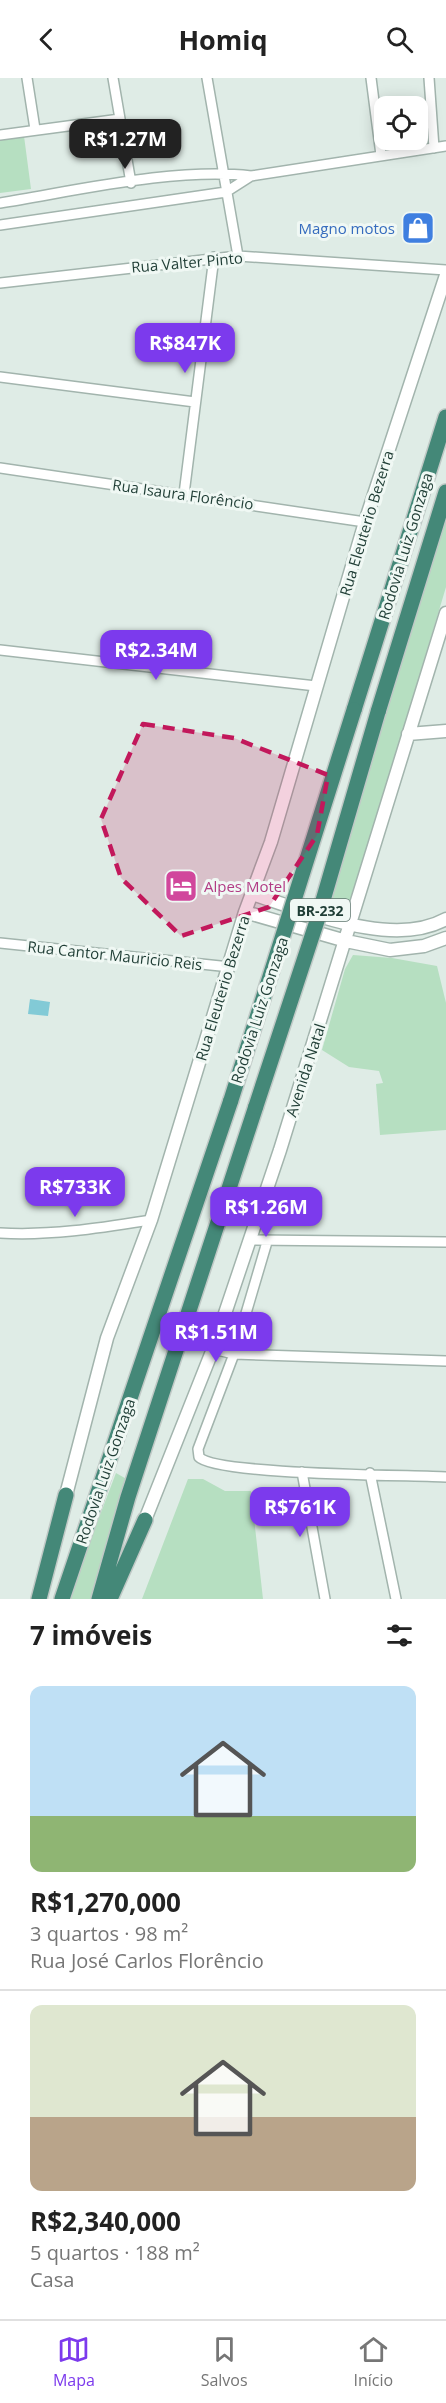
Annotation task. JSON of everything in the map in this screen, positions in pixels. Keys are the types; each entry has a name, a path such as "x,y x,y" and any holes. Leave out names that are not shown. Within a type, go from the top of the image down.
{"highway":[{"name":"Rodovia Luiz Gonzaga","path":"62,1599 231,1100 446,417"},
{"name":"Rodovia Luiz Gonzaga","path":"99,1599 128,1497 317,921 446,492"},
{"path":"39,1599 66,1495"},
{"path":"110,1599 145,1520"}],"street":[{"path":"27,78 35,129"},
{"path":"113,78 131,183"},
{"path":"207,78 238,255"},
{"path":"371,78 381,155"},
{"path":"429,78 434,148"},
{"path":"0,135 120,119"},
{"path":"0,203 131,183 223,173 251,176 446,146"},
{"path":"0,225 226,192 251,176"},
{"name":"Rua Valter Pinto","path":"0,283 238,255 446,273"},
{"path":"184,494 214,257"},
{"name":"Rua Eleuterio Bezerra","path":"66,1495 107,1338 150,1220 230,967 245,912 271,842 365,522 446,273"},
{"path":"0,377 195,402"},
{"name":"Rua Isaura Florêncio","path":"0,468 365,522"},
{"name":"Avenida Natal","path":"145,1520 213,1349 352,923 446,613"},
{"path":"0,650 316,686"},
{"path":"408,734 446,731"},
{"path":"252,894 381,930 414,931 432,927 446,919"},
{"path":"245,912 346,941 390,950 424,946 446,938"},
{"name":"Rua Cantor Mauricio Reis","path":"0,943 230,967"},
{"path":"0,1233 33,1235 72,1232 150,1220"},
{"path":"249,1240 267,1242 446,1242"},
{"path":"267,1242 234,1354 198,1449 199,1457 210,1464 257,1470 446,1477"},
{"path":"213,1349 234,1354 446,1361"},
{"path":"302,1472 325,1599"},
{"path":"370,1473 396,1599"}],"highlighted area":[{"path":"143,724 234,738 328,775 317,835 269,907 181,936 121,878 101,819"}],"green space":[{"path":"24,136 31,189 0,193 0,140"},
{"path":"446,506 446,587 348,915 317,909"},
{"path":"353,955 392,958 437,966 446,1003 446,1130 380,1135 376,1084 383,1083 379,1071 349,1067 322,1050 345,969"},
{"path":"116,1473 130,1481 93,1599 68,1599"},
{"path":"188,1479 203,1479 225,1491 251,1491 263,1599 142,1599"}],"water":[{"path":"30,999 50,1002 48,1016 28,1014"}],"place":[{"name":"Magno motos","path":"418,228"},
{"name":"Alpes Motel","path":"181,886"}]}
